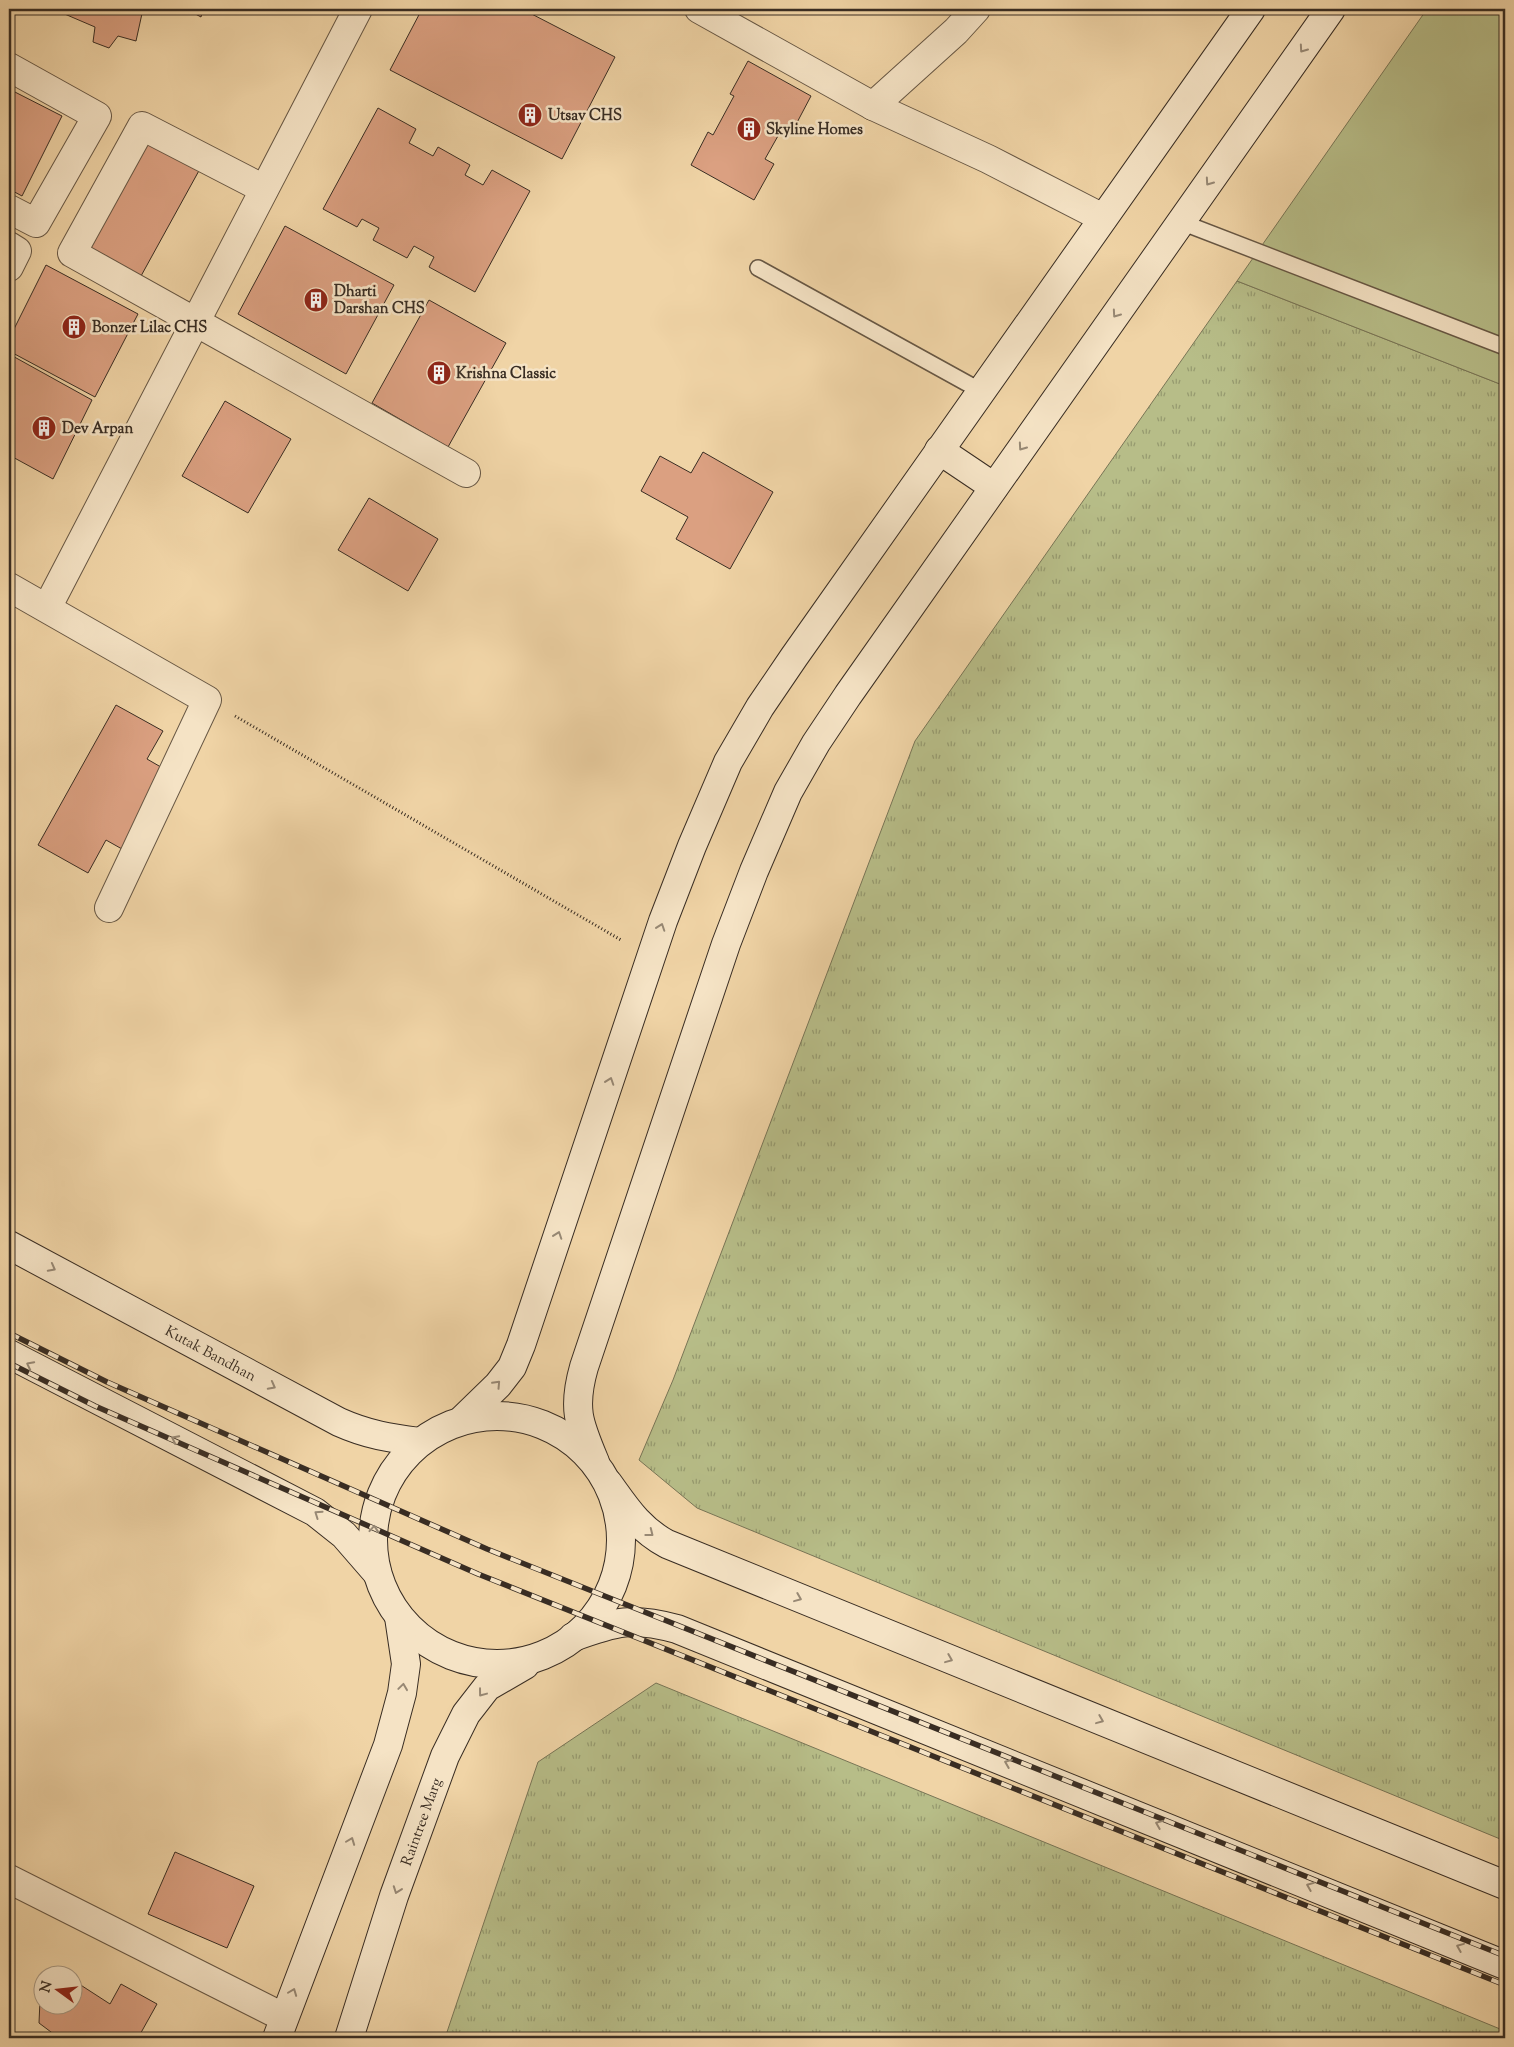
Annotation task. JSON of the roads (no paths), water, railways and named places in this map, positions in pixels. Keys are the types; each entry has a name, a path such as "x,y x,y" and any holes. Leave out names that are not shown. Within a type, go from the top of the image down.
{"street":[{"path":"47,608 358,9"},
{"path":"699,9 873,106 988,159 1103,218"},
{"path":"873,106 956,31 976,9"},
{"path":"463,1419 498,1385 512,1367 521,1345 651,958 692,846 728,762 765,700 1250,9"},
{"path":"563,1644 591,1621 605,1601 615,1578 620,1554 621,1530 616,1506 579,1424 578,1404 581,1375 726,944 754,871 788,792 816,743 1331,9"},
{"path":"9,67 97,116 36,223 9,209"},
{"path":"264,188 142,126 72,253 466,473"},
{"path":"9,246 17,250 9,266"},
{"path":"939,450 994,487"},
{"path":"9,587 207,700 109,908"},
{"name":"Kutak Bandhan","path":"9,1245 339,1422 360,1432 420,1442"},
{"path":"9,1354 315,1512 344,1535 377,1573"},
{"path":"1505,1885 667,1544 651,1535 636,1522 578,1444 558,1430 536,1421 512,1416 488,1415 463,1419 440,1428 420,1442 403,1458 389,1478 379,1501 374,1525 373,1550 377,1573 386,1596 399,1617 416,1634 436,1648 466,1660 506,1664 530,1660 607,1625 628,1621 652,1622 677,1629 1505,1965"},
{"path":"9,1879 280,2028 390,1736 402,1693 406,1664 399,1617"},
{"name":"Raintree Marg","path":"349,2038 394,1896 445,1756 466,1714 487,1686 563,1644"}],"lane":[{"path":"1181,222 1505,347"},
{"path":"758,268 981,391"}],"railway":[{"path":"9,1333 107,1382 487,1549 1505,1956"},
{"path":"9,1363 95,1406 478,1574 1505,1985"}],"place":[{"name":"Utsav CHS","path":"530,115"},
{"name":"Skyline Homes","path":"749,129"},
{"name":"Dharti Darshan CHS","path":"316,300"},
{"name":"Bonzer Lilac CHS","path":"74,327"},
{"name":"Krishna Classic","path":"439,373"},
{"name":"Dev Arpan","path":"44,428"}]}
